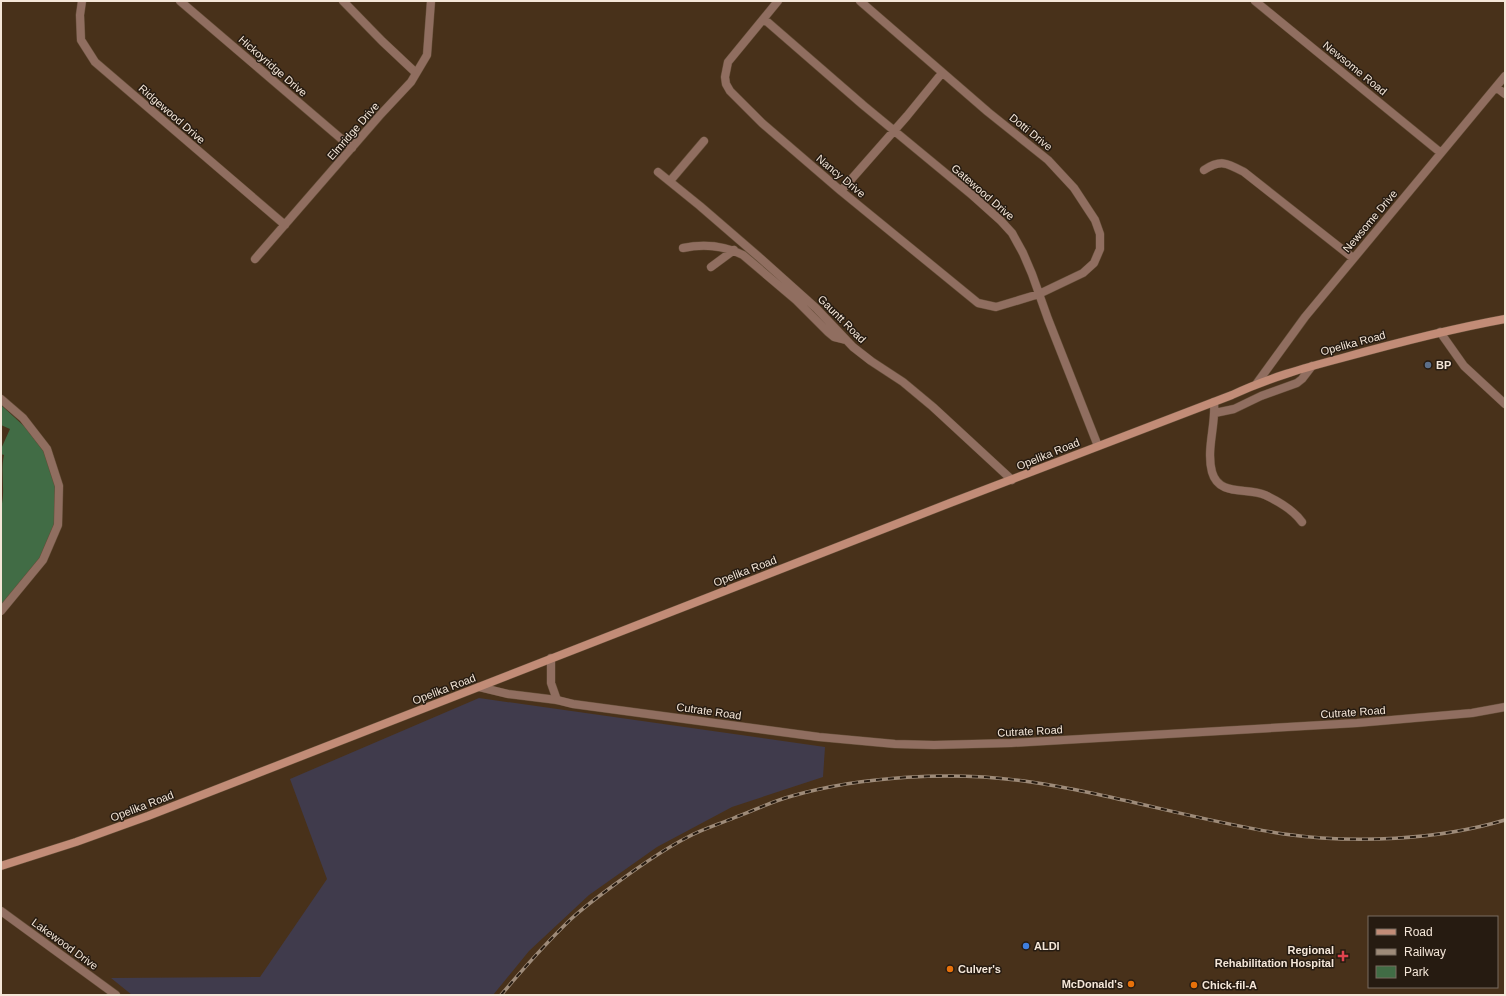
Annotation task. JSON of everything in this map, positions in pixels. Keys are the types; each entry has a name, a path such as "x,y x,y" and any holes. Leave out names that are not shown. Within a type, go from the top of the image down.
{"main road":[{"name":"Opelika Road","path":"1,866 76,842 140,818 1232,395 1257,383 1312,366 1440,332 1505,319"}],"street":[{"name":"Ridgewood Drive","path":"82,1 80,15 81,40 95,62 285,225"},
{"name":"Hickoyridge Drive","path":"180,1 352,148"},
{"path":"343,1 416,73"},
{"name":"Elmridge Drive","path":"255,259 411,82 427,55 431,1"},
{"name":"Nancy Drive","path":"778,1 728,62 725,76 726,84 730,91 762,123 841,191 978,303 996,307 1039,294"},
{"name":"Dotti Drive","path":"860,1 942,73 1048,160 1074,188 1095,220 1100,234 1100,249 1094,263 1083,273 1039,294"},
{"name":"Newsome Road","path":"1255,1 1441,153"},
{"name":"Gatewood Drive","path":"764,19 894,131 972,195 1012,233 1023,253 1098,446"},
{"path":"841,191 894,131 942,73"},
{"name":"Newsome Drive","path":"1257,383 1305,317 1505,76"},
{"path":"1496,87 1505,94"},
{"path":"670,181 704,142"},
{"path":"1204,170 1224,162 1237,168 1265,188 1294,213 1354,258"},
{"name":"Gauntt Road","path":"658,172 700,206 776,272 816,308 846,340 871,361 903,382 933,406 1012,480"},
{"path":"683,248 706,246 734,250 743,255 796,300 834,337 846,340"},
{"path":"711,267 734,250"},
{"path":"1440,332 1464,366 1505,404"},
{"path":"1215,413 1234,409 1261,396 1297,383 1312,366"},
{"path":"1,399 23,418 47,449 59,486 58,525 43,560 1,611"},
{"path":"1214,402 1215,413 1211,443 1211,466 1215,480 1227,489 1251,490 1265,495 1291,511 1302,522"},
{"path":"551,658 551,683 557,700"},
{"name":"Cutrate Road","path":"479,687 508,694 557,700 573,704 819,737 888,743 934,744 1011,743 1372,722 1472,713 1505,707"},
{"name":"Lakewood Drive","path":"1,911 116,995"}],"shaded area":[{"path":"479,698 825,747 823,777 732,807 657,847 589,895 529,951 493,995 132,995 111,978 260,977 327,879 290,779"}],"green space":[{"path":"1,405 26,428 42,449 56,487 54,525 41,557 1,607 1,508 3,495 4,455 1,454 1,449 10,429 1,425"}],"railway":[{"path":"501,995 526,966 576,915 667,848 698,832 778,800 819,789 907,777 967,776 996,778 1057,786 1219,822 1284,834 1339,839 1424,836 1479,827 1505,820"}],"place":[{"name":"BP","path":"1428,365"},
{"name":"ALDI","path":"1026,946"},
{"name":"Regional Rehabilitation Hospital","path":"1343,956"},
{"name":"Culver's","path":"950,969"},
{"name":"McDonald's","path":"1131,984"},
{"name":"Chick-fil-A","path":"1194,985"}]}
